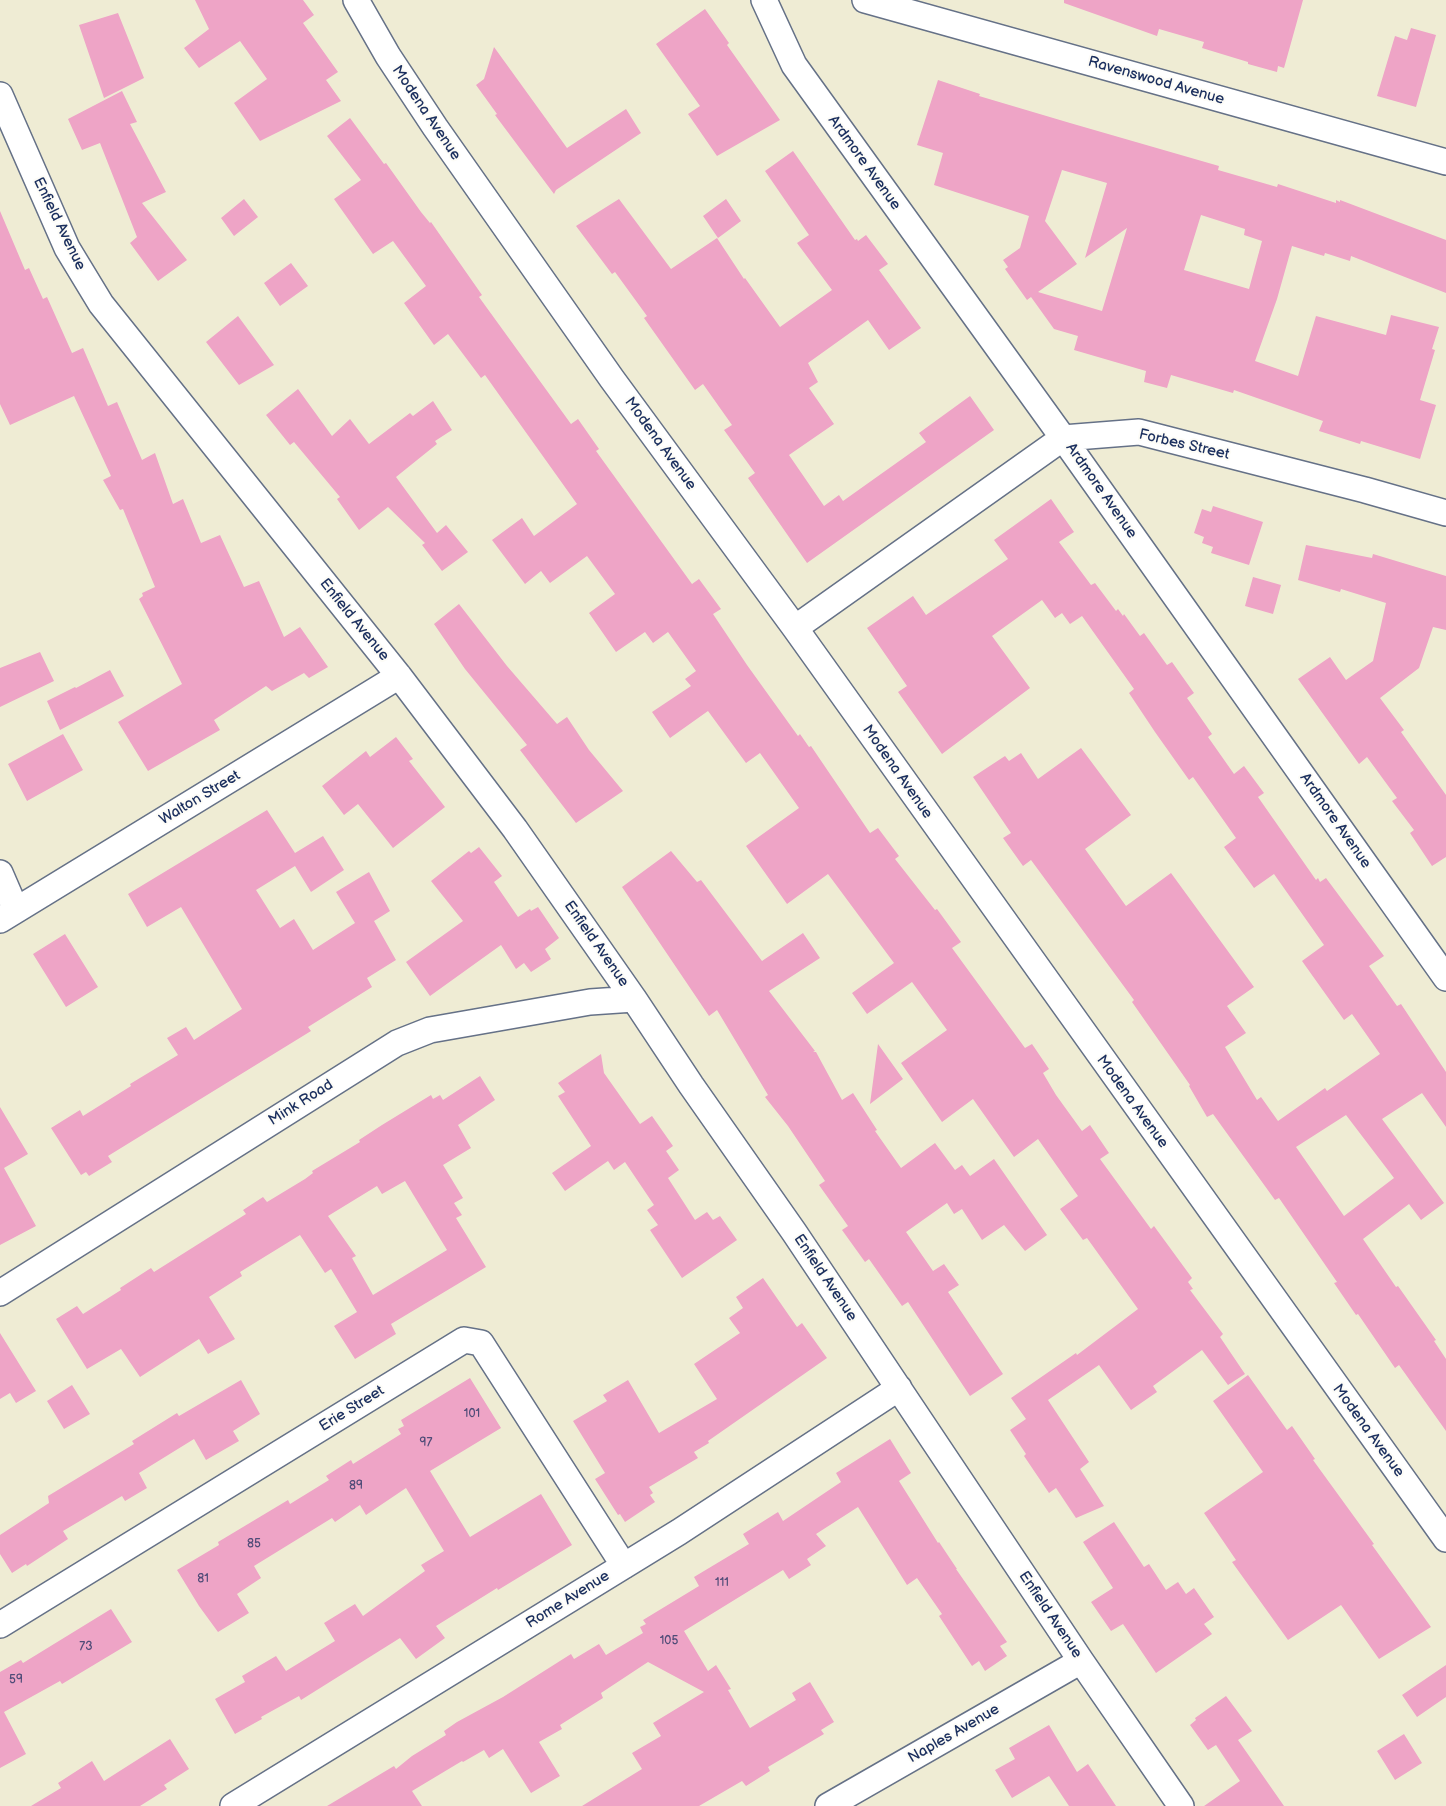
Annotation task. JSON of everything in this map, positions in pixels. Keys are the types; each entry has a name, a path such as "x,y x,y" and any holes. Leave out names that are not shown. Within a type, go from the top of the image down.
{"street":[{"name":"Modena Avenue","path":"356,0 388,56 441,135 612,379 795,628 1442,1526"},
{"name":"Ardmore Avenue","path":"764,0 794,65 1063,438 1446,978"},
{"name":"Ravenswood Avenue","path":"865,0 1446,162"},
{"name":"Enfield Avenue","path":"0,95 67,248 101,304 399,676 515,829 794,1232 1081,1661 1181,1806"},
{"name":"Forbes Street","path":"1063,438 1140,432 1365,490 1446,513"},
{"path":"795,628 1063,438"},
{"name":"Walton Street","path":"8,915 399,676"},
{"path":"0,872 8,915"},
{"name":"Mink Road","path":"0,1293 397,1043 430,1030 590,1002 634,999"},
{"name":"Erie Street","path":"0,1625 464,1340 481,1343 624,1566"},
{"name":"Rome Avenue","path":"233,1806 624,1566 899,1388"},
{"name":"Naples Avenue","path":"828,1806 1081,1661"}],"building":[{"path":"195,0 303,0 314,15 303,23 338,72 326,80 341,101 260,141 234,103 267,79 240,41 199,68 184,48 209,29"},
{"path":"1064,0 1303,0 1284,68 1278,66 1277,72 1202,48 1204,42 1159,29 1157,36 1064,3"},
{"path":"705,9 729,43 727,45 780,120 717,156 688,114 700,106 656,44"},
{"path":"118,13 144,78 104,98 79,25"},
{"path":"1411,28 1436,35 1416,107 1377,96 1395,36 1407,40"},
{"path":"494,47 567,148 626,109 641,133 556,190 554,194 495,115 497,114 476,85 484,79"},
{"path":"938,80 980,94 979,96 1219,166 1218,170 1277,187 1278,184 1336,203 1336,200 1340,202 1340,200 1446,240 1446,293 1351,256 1350,261 1325,253 1324,256 1292,246 1277,299 1255,361 1298,376 1316,316 1386,335 1391,315 1439,327 1432,349 1435,350 1420,400 1436,405 1420,459 1361,441 1360,444 1319,431 1323,421 1234,390 1233,393 1171,375 1167,388 1144,382 1146,371 1074,350 1078,336 1054,329 1031,297 1027,300 1005,269 1008,267 1003,260 1020,248 1029,216 934,185 943,153 917,145","holes":["1062,170 1107,183 1085,258 1127,228 1102,311 1038,292 1077,264 1045,221","1201,215 1245,229 1244,235 1262,241 1249,289 1184,270"]},
{"path":"122,91 137,122 130,124 166,192 142,203 187,260 158,281 130,243 137,237 100,143 82,150 68,119"},
{"path":"350,118 384,164 386,163 421,212 431,222 482,295 479,297 571,424 578,419 599,449 596,451 692,584 699,579 721,609 713,614 798,736 800,734 809,747 811,746 870,833 878,828 899,856 895,859 935,910 937,909 961,942 952,948 1025,1048 1032,1044 1049,1069 1043,1073 1082,1131 1090,1125 1109,1153 1100,1159 1151,1229 1154,1226 1192,1278 1188,1282 1193,1289 1190,1290 1223,1334 1220,1337 1245,1374 1228,1385 1202,1350 1153,1386 1157,1392 1131,1410 1099,1365 1048,1400 1089,1462 1080,1469 1104,1506 1076,1518 1056,1488 1049,1493 1024,1456 1026,1454 1010,1430 1026,1419 1011,1398 1076,1353 1077,1355 1138,1309 1087,1238 1083,1240 1060,1209 1078,1196 1038,1139 1014,1157 973,1099 942,1122 901,1063 947,1030 912,982 867,1014 852,993 894,963 828,874 787,904 746,846 799,808 760,753 746,763 708,711 670,738 652,712 691,686 685,679 696,671 668,632 653,643 645,632 616,652 589,613 615,594 587,556 550,583 541,571 525,584 492,540 522,518 534,536 577,504 485,375 481,378 448,334 434,345 404,303 426,286 393,241 373,254 334,199 361,180 327,136"},
{"path":"793,151 855,240 857,239 858,241 866,235 888,264 879,270 921,328 889,350 868,320 808,363 818,382 809,388 834,424 789,455 824,506 839,495 843,501 926,442 919,433 970,396 994,430 807,563 748,478 755,473 724,430 732,425 703,384 695,390 644,318 647,316 615,272 612,274 576,226 619,199 671,269 717,238 744,279 780,327 832,290 797,243 809,235 765,171"},
{"path":"244,199 258,217 234,236 221,218"},
{"path":"726,199 741,221 718,238 703,216"},
{"path":"0,211 25,270 29,268 43,299 47,297 72,353 83,348 108,406 117,402 142,460 155,453 173,504 183,499 201,543 220,535 244,587 259,581 284,637 300,627 328,667 309,678 304,673 272,691 266,686 214,720 220,730 148,771 118,722 182,684 139,599 143,596 142,593 155,587 123,509 120,510 103,480 111,476 74,396 10,425 0,404"},
{"path":"291,263 308,286 280,306 264,283"},
{"path":"238,316 274,365 239,385 206,342"},
{"path":"298,389 332,436 350,419 369,444 410,413 413,416 433,401 452,430 435,441 437,444 396,477 437,533 446,525 468,552 442,571 422,545 425,543 388,507 359,530 337,499 340,497 294,442 290,445 266,415"},
{"path":"1051,499 1074,532 1059,542 1091,585 1095,583 1116,611 1118,609 1123,616 1124,614 1140,636 1144,633 1167,665 1172,662 1194,693 1187,698 1212,734 1208,737 1234,774 1244,766 1264,793 1258,797 1316,880 1318,878 1320,882 1326,878 1384,956 1369,966 1397,1006 1401,1004 1446,1072 1446,1127 1422,1093 1382,1119 1444,1203 1421,1220 1409,1204 1363,1239 1436,1340 1434,1341 1446,1359 1446,1431 1399,1365 1395,1368 1358,1314 1356,1315 1334,1283 1337,1282 1279,1198 1275,1200 1213,1114 1207,1117 1190,1085 1132,1002 1134,1000 1031,860 1023,866 1003,838 1011,833 973,777 1005,756 1009,761 1021,753 1038,779 1081,748 1131,815 1085,849 1126,906 1171,873 1254,987 1227,1006 1246,1033 1225,1047 1257,1100 1261,1097 1278,1121 1325,1088 1327,1091 1380,1054 1352,1014 1344,1020 1302,961 1324,945 1274,874 1254,888 1224,847 1236,838 1193,777 1189,780 1155,732 1129,693 1134,689 1082,616 1070,624 1062,613 1055,618 1042,600 992,636 1030,688 942,754 898,692 907,686 867,628 913,596 926,615 1008,559 994,540","holes":["1346,1115 1394,1178 1344,1216 1296,1147"]},
{"path":"1213,506 1263,522 1249,565 1211,553 1213,547 1202,543 1204,537 1194,533 1202,509 1211,512"},
{"path":"1306,545 1372,558 1373,554 1446,576 1446,630 1433,627 1419,668 1380,698 1404,730 1401,732 1446,795 1446,857 1432,866 1410,833 1414,830 1392,801 1397,798 1367,757 1359,764 1298,679 1330,657 1346,680 1373,661 1386,603 1341,589 1340,592 1298,580"},
{"path":"1253,577 1281,585 1273,614 1245,606"},
{"path":"459,604 507,666 557,724 567,717 589,750 623,791 576,823 520,750 527,745 465,669 434,624"},
{"path":"40,652 54,681 0,707 0,668"},
{"path":"110,670 124,696 60,730 47,701"},
{"path":"63,734 83,770 27,801 8,764"},
{"path":"396,737 413,759 409,761 445,807 393,848 358,804 344,815 322,786 366,751 370,757"},
{"path":"267,810 295,853 323,836 344,870 311,892 295,866 256,890 280,928 294,919 313,950 355,923 336,892 369,872 390,911 374,921 396,960 367,978 372,987 308,1027 311,1031 108,1156 112,1162 89,1176 86,1172 81,1175 51,1128 80,1110 83,1116 131,1086 130,1084 178,1055 167,1038 186,1027 194,1040 242,1009 181,907 147,927 128,894"},
{"path":"479,847 502,876 494,882 518,917 530,909 531,911 538,907 559,938 545,949 551,959 531,972 524,963 516,969 501,945 430,996 406,962 463,921 431,881 469,851 471,853"},
{"path":"671,851 697,882 701,880 762,961 803,933 820,958 769,991 815,1051 813,1052 816,1052 842,1100 853,1093 877,1130 875,1131 901,1168 935,1143 955,1170 962,1165 970,1176 994,1159 1047,1235 1025,1251 1004,1225 982,1240 962,1209 954,1214 947,1203 906,1232 933,1271 944,1264 959,1285 948,1292 1003,1374 970,1396 908,1302 902,1306 869,1259 865,1262 842,1230 848,1226 819,1185 825,1181 788,1126 765,1097 768,1095 717,1010 709,1016 622,887"},
{"path":"65,934 98,987 66,1007 33,954"},
{"path":"878,1044 903,1079 870,1104"},
{"path":"601,1054 604,1073 640,1124 652,1116 673,1146 666,1151 679,1170 668,1178 695,1220 707,1212 713,1220 720,1216 737,1240 682,1278 650,1230 658,1225 647,1210 654,1205 625,1162 614,1170 608,1161 565,1191 552,1173 591,1146 558,1096 565,1092 558,1083"},
{"path":"480,1076 495,1100 458,1125 471,1148 443,1165 463,1198 454,1203 462,1215 456,1218 486,1267 391,1324 396,1334 355,1359 334,1326 357,1312 331,1269 325,1273 300,1235 240,1272 242,1276 209,1297 235,1339 208,1354 199,1339 140,1377 121,1349 87,1369 56,1319 77,1306 83,1314 151,1268 154,1272 246,1214 243,1210 263,1197 267,1202 305,1179 313,1173 312,1171 431,1095 433,1099 440,1095 443,1100","holes":["405,1181 447,1250 373,1295 352,1258 356,1256 328,1216 377,1186 382,1194"]},
{"path":"0,1107 28,1154 4,1168 36,1226 0,1245"},
{"path":"763,1278 797,1327 802,1323 827,1358 708,1441 709,1443 694,1452 698,1458 649,1487 653,1493 650,1495 655,1502 625,1522 620,1514 618,1515 595,1479 605,1473 573,1421 607,1401 603,1395 628,1380 659,1433 717,1399 694,1364 740,1333 729,1318 743,1308 736,1297"},
{"path":"0,1333 36,1391 16,1403 10,1393 0,1399"},
{"path":"1248,1375 1287,1430 1292,1426 1315,1459 1313,1460 1431,1627 1379,1659 1341,1605 1288,1640 1232,1562 1236,1560 1204,1513 1263,1472 1213,1401"},
{"path":"470,1378 501,1428 430,1471 470,1537 541,1494 572,1545 436,1626 445,1638 416,1659 400,1638 301,1700 299,1696 235,1734 215,1699 245,1682 242,1676 276,1656 286,1671 335,1641 324,1623 355,1604 363,1616 425,1571 421,1565 444,1551 406,1488 366,1515 360,1505 335,1522 332,1518 254,1566 261,1578 237,1594 249,1613 218,1632 199,1606 177,1570 219,1545 218,1542 288,1500 290,1504 329,1480 326,1476 351,1460 353,1464 401,1434 398,1429 404,1426 401,1420"},
{"path":"241,1380 260,1414 233,1431 239,1441 206,1460 194,1439 139,1473 147,1488 125,1501 122,1496 63,1531 68,1539 27,1566 26,1564 12,1573 0,1554 0,1535 49,1503 48,1496 134,1444 132,1441 177,1413 179,1416"},
{"path":"72,1385 90,1414 64,1429 47,1401"},
{"path":"890,1439 911,1473 899,1481 938,1543 1007,1642 1000,1646 1007,1656 985,1671 979,1661 972,1666 939,1616 942,1614 917,1578 907,1585 858,1507 816,1534 826,1546 807,1559 811,1565 789,1579 783,1570 684,1631 708,1671 716,1665 731,1689 728,1690 750,1728 796,1700 792,1693 810,1682 834,1722 821,1730 824,1734 768,1767 770,1771 746,1786 742,1781 699,1806 582,1806 642,1769 632,1753 661,1736 653,1723 704,1692 648,1662 601,1693 603,1698 560,1725 562,1729 539,1742 560,1776 531,1793 503,1749 489,1758 484,1750 412,1791 422,1806 327,1806 394,1766 396,1769 412,1756 446,1735 444,1731 457,1722 503,1697 571,1654 574,1659 599,1644 606,1655 643,1633 640,1627 646,1624 643,1620 699,1586 694,1577 749,1544 743,1534 778,1512 783,1521 841,1482 836,1473"},
{"path":"1114,1522 1144,1567 1149,1564 1166,1590 1178,1582 1186,1594 1194,1588 1214,1617 1204,1624 1212,1634 1156,1673 1123,1624 1111,1631 1091,1602 1113,1588 1083,1542"},
{"path":"111,1609 132,1642 62,1684 60,1681 4,1712 26,1754 0,1768 0,1672 21,1660 23,1663"},
{"path":"1446,1665 1446,1697 1417,1717 1402,1695"},
{"path":"1226,1696 1252,1731 1238,1740 1284,1806 1204,1806 1240,1781 1216,1745 1208,1750 1190,1725 1196,1720 1195,1718"},
{"path":"1049,1725 1077,1772 1088,1764 1116,1806 1069,1806 1049,1776 1012,1798 995,1770 1015,1759 1009,1748"},
{"path":"1404,1734 1422,1763 1395,1780 1377,1751"},
{"path":"170,1739 189,1769 164,1785 167,1789 140,1806 31,1806 61,1788 58,1783 92,1761 104,1781"}]}
